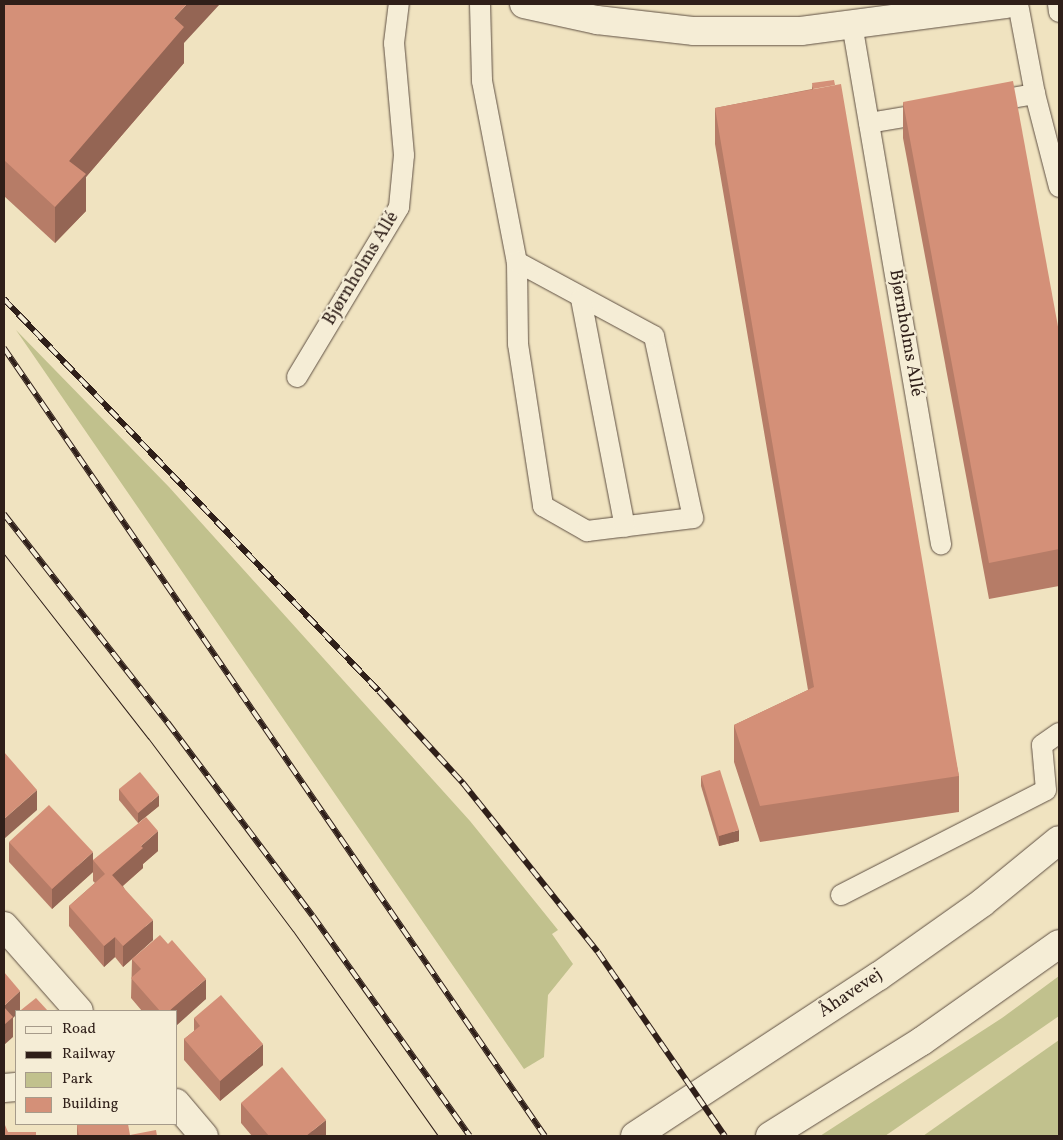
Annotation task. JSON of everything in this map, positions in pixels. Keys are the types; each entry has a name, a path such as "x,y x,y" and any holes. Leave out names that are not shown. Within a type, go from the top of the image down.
{"main road":[{"path":"524,4 597,20 694,31 800,31 992,5"},
{"name":"Åhavevej","path":"635,1136 879,976 982,903 1059,840"},
{"path":"4,926 78,1010"},
{"path":"770,1136 922,1041 1059,944"},
{"path":"178,1105 204,1136"}],"lane":[{"name":"Bjørnholms Allé","path":"297,378 399,207 404,155 394,43 399,4"},
{"path":"480,4 482,81 517,262 518,344 542,506 587,531 693,518 654,336 581,299 517,262"},
{"path":"1018,4 1036,94 1059,187"},
{"path":"1058,4 1059,12"},
{"name":"Bjørnholms Allé","path":"852,24 942,544"},
{"path":"967,106 1036,94"},
{"path":"869,123 947,110"},
{"path":"581,299 625,527"},
{"path":"841,895 1046,790 1042,746 1059,733"}],"green space":[{"path":"16,330 169,487 470,821 558,930 552,934 573,964 548,995 544,1057 524,1069"},
{"path":"1059,976 1059,1016 885,1136 820,1136 1002,1018"},
{"path":"1059,1040 1059,1136 923,1136"}],"building":[{"path":"4,4 187,4 174,18 184,27 69,161 86,174 55,207 4,160"},
{"path":"834,80 835,85 813,89 812,83"},
{"path":"1013,81 1059,332 1059,549 989,563 903,102"},
{"path":"841,84 959,776 760,806 734,725 814,687 715,108"},
{"path":"4,752 37,790 4,819"},
{"path":"720,770 739,830 719,836 701,776"},
{"path":"140,772 159,795 138,813 119,789"},
{"path":"49,805 93,852 52,889 9,842"},
{"path":"146,817 158,831 141,846 143,848 112,875 153,920 123,946 115,937 104,946 69,906 105,874 93,860"},
{"path":"160,935 168,944 172,940 206,979 170,1010 159,1010 131,978 141,969 132,959"},
{"path":"4,972 20,991 4,1006"},
{"path":"221,995 263,1044 220,1081 184,1039 200,1026 194,1018"},
{"path":"36,998 47,1010 21,1010"},
{"path":"4,1007 13,1017 4,1025"},
{"path":"282,1067 326,1120 306,1136 269,1136 241,1103"},
{"path":"4,1125 8,1132 36,1132 36,1136 4,1136"},
{"path":"77,1125 128,1125 130,1135 156,1130 157,1136 79,1136"}],"tram line":[{"path":"4,554 148,738 293,931 438,1136"}],"railway":[{"path":"4,299 379,691 463,783 598,952 725,1136"},
{"path":"4,348 545,1136"},
{"path":"4,514 168,723 313,916 470,1136"}]}
